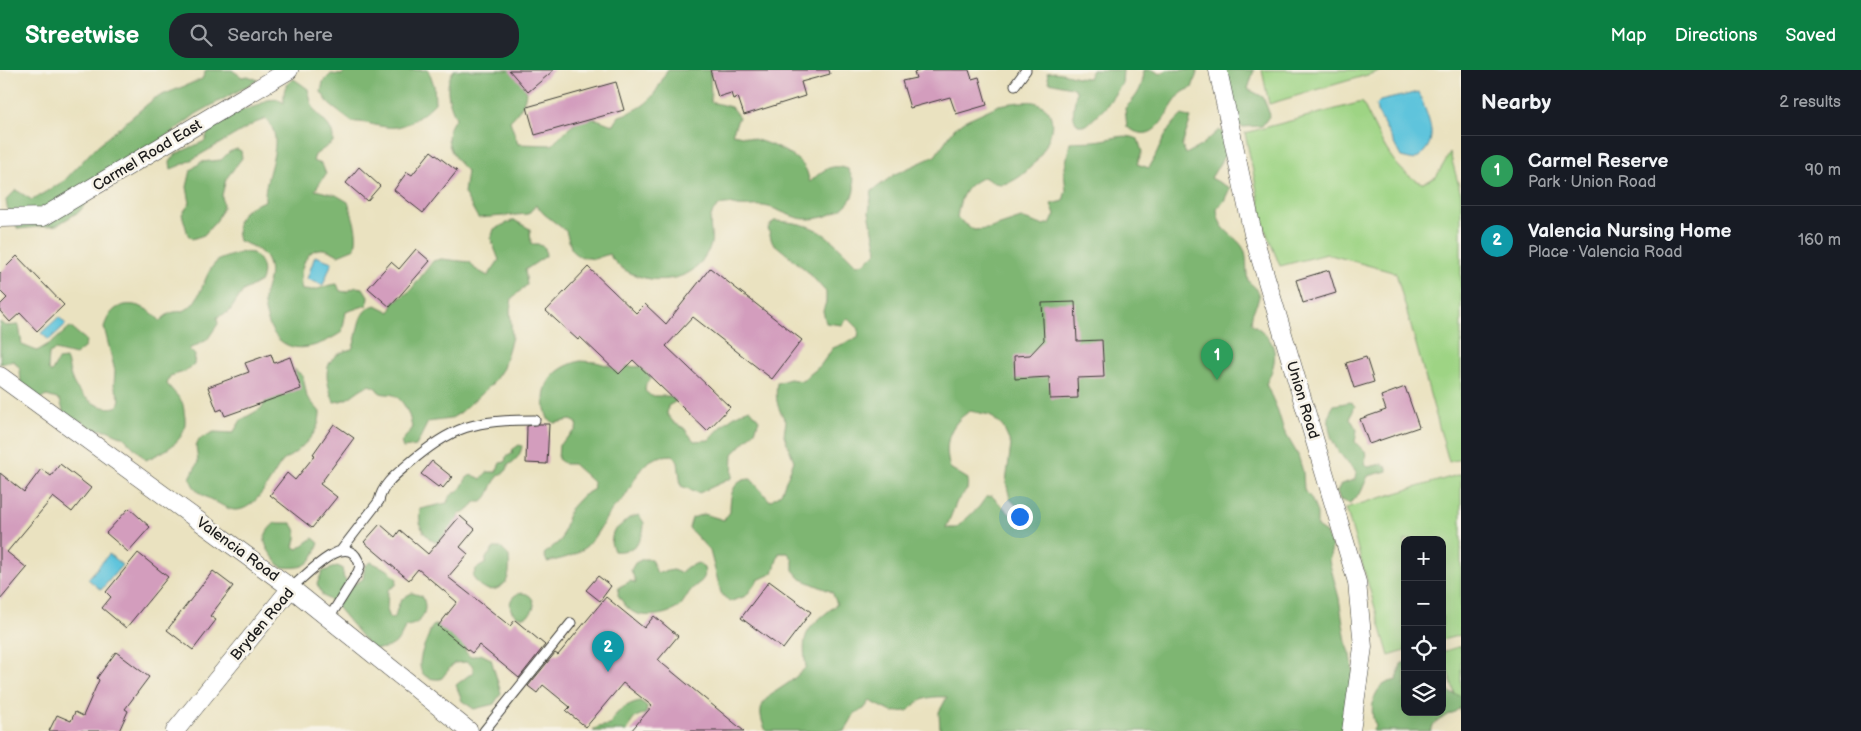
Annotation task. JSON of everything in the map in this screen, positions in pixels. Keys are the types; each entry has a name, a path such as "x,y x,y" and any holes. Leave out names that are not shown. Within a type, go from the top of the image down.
{"street":[{"name":"Carmel Road East","path":"0,218 43,217 289,70"},
{"name":"Union Road","path":"1218,70 1253,234 1357,582 1363,647 1351,731"},
{"name":"Valencia Road","path":"0,376 291,588 470,731"},
{"name":"Bryden Road","path":"175,731 291,588"}],"lane":[{"path":"1015,85 1026,70"},
{"name":"Bryden Road","path":"291,588 336,551 342,549 379,501 381,493 393,477 438,439 451,432 475,424 507,420 535,420"},
{"path":"329,618 360,566 354,553 342,549"},
{"path":"484,731 571,624"}],"green space":[{"path":"206,70 232,70 242,77 248,76 258,80 196,114 94,192 80,211 57,225 18,229 7,207 6,200 16,190 32,200 64,181 97,146 155,98 202,79"},
{"path":"345,70 428,70 434,85 435,103 419,117 400,126 387,127 352,122 330,105 321,92 323,82 331,74 342,75"},
{"path":"454,70 520,70 525,84 525,97 520,109 510,121 518,144 552,145 571,126 582,120 595,119 614,125 619,116 637,109 649,100 667,70 710,70 711,102 731,107 739,117 732,134 772,145 792,156 800,161 805,168 810,182 831,167 848,169 853,178 854,192 846,205 839,210 824,217 816,218 797,218 764,206 721,205 711,216 711,246 697,267 687,274 675,278 650,279 638,276 626,271 609,254 594,259 578,256 572,251 566,231 544,214 536,205 528,214 478,218 464,193 467,171 452,153 448,139 451,125 456,118 448,94 449,81"},
{"path":"1092,70 1123,70 1122,84 1105,108 1087,125 1078,125 1073,112 1076,90 1049,82 1047,73 1053,72 1088,78"},
{"path":"1144,70 1153,70 1160,74 1167,70 1198,70 1192,88 1182,93 1160,124 1154,130 1138,133 1127,127 1125,108 1139,91"},
{"path":"1224,70 1254,70 1248,89 1263,97 1270,115 1262,126 1242,127 1236,124 1231,106 1233,98 1229,94"},
{"path":"1262,70 1384,70 1269,104"},
{"path":"294,79 308,89 313,107 330,128 333,137 333,142 315,155 313,161 322,164 326,174 315,190 336,195 348,202 355,225 356,236 355,248 338,255 329,250 322,249 309,254 301,272 302,290 313,290 337,284 340,291 346,292 356,287 363,288 368,296 367,305 346,312 342,332 328,340 303,348 292,347 282,342 274,334 268,322 264,305 270,272 267,260 259,250 239,241 238,225 242,214 251,207 265,201 267,180 275,147 275,137 266,119 255,123 186,163 171,169 170,162 176,154 205,141 210,125 221,116 257,106 267,100 277,99 284,103 285,89"},
{"path":"1034,102 1046,109 1051,119 1051,132 1037,160 1026,172 1014,180 999,184 984,177 967,188 960,204 957,218 974,230 988,229 1021,218 1042,225 1051,223 1055,214 1051,204 1063,201 1066,190 1064,173 1070,142 1098,141 1124,136 1133,137 1138,139 1142,152 1137,164 1149,168 1166,134 1182,115 1191,118 1182,145 1186,154 1202,145 1219,130 1227,136 1229,148 1211,178 1230,188 1224,201 1217,209 1218,216 1226,230 1238,241 1244,250 1248,280 1259,295 1251,320 1252,324 1261,330 1272,343 1274,351 1273,366 1266,384 1278,411 1284,431 1298,455 1303,472 1304,490 1311,498 1317,513 1317,527 1326,533 1332,547 1329,561 1339,598 1354,678 1346,731 940,731 939,712 947,697 941,697 921,701 908,711 892,712 870,701 864,709 855,713 845,731 766,731 761,715 763,704 766,699 790,682 806,667 804,644 809,630 813,624 837,604 832,592 801,579 793,570 793,560 788,553 779,553 773,573 758,580 746,596 729,602 721,593 710,551 689,528 692,518 704,514 724,520 730,512 733,489 745,480 751,479 770,501 781,493 794,461 784,435 786,421 777,403 777,383 790,379 802,381 820,366 833,348 858,338 859,329 848,318 842,325 826,323 823,311 826,302 826,292 807,271 772,242 768,228 774,221 802,224 821,232 857,265 866,262 877,251 869,212 872,191 895,174 935,156 954,129 966,120 999,105","holes":["970,411 990,415 1003,427 1011,445 1006,482 1010,499 1019,508 1033,513 1023,527 992,496 986,497 979,507 956,528 946,528 957,501 967,490 968,479 950,468 947,451 950,435 957,422"]},
{"path":"1362,102 1386,149 1402,170 1412,178 1423,183 1436,177 1450,153 1461,194 1461,459 1449,462 1396,273 1327,254 1280,266 1265,229 1245,133"},
{"path":"237,149 241,151 242,158 226,179 222,195 223,207 217,220 204,235 192,239 188,235 182,214 190,203 187,187 191,170 201,162 221,160 229,152"},
{"path":"514,220 530,229 531,244 538,244 545,248 546,256 525,270 527,285 512,298 510,310 512,337 503,368 493,383 460,413 450,419 428,422 416,446 403,448 401,442 412,429 411,420 403,403 394,395 380,393 376,388 369,385 349,398 334,402 327,376 330,362 342,352 352,349 361,317 365,312 376,305 390,312 394,302 410,291 433,261 441,259 470,262 475,269 488,276 499,260 491,239 494,229"},
{"path":"243,252 253,253 261,262 263,272 261,281 243,291 229,312 217,317 218,324 207,340 189,349 195,355 194,365 184,372 170,376 167,384 182,402 185,426 179,439 173,445 146,460 123,437 107,430 92,429 83,422 71,420 64,414 60,400 47,396 33,401 21,385 20,369 14,361 0,364 0,322 5,326 19,325 22,345 37,351 54,341 70,327 86,340 85,347 75,355 55,350 49,353 48,369 51,373 58,360 66,359 76,388 86,398 105,407 112,408 118,406 120,399 114,385 115,371 104,327 114,310 126,305 139,306 151,312 160,321 169,314 184,311 197,298 207,275 215,263 221,259"},
{"path":"580,361 596,362 610,366 653,367 654,376 646,384 645,391 651,396 677,396 675,402 668,406 667,414 674,423 684,428 694,441 709,440 732,418 743,411 750,409 759,420 755,431 733,454 732,478 699,493 681,486 678,462 673,455 654,459 642,468 624,498 612,509 588,545 573,555 547,562 544,554 561,540 570,509 582,496 594,489 593,482 573,464 565,464 558,459 559,445 576,430 577,423 571,420 554,423 548,419 545,408 545,390 554,375 561,369"},
{"path":"294,369 303,376 307,397 320,412 316,430 295,453 282,462 257,499 243,509 235,510 224,507 202,495 193,486 190,478 198,462 196,446 199,439 214,432 233,433 241,420 262,408 268,397"},
{"path":"1351,402 1355,406 1350,418 1357,430 1355,442 1367,454 1364,464 1368,467 1382,464 1387,467 1387,471 1368,476 1361,492 1350,503 1340,500 1337,491 1341,484 1354,480 1357,474 1335,445 1330,431 1329,417 1334,405"},
{"path":"519,445 522,446 518,457 495,480 482,502 475,502 470,509 459,514 458,522 447,540 435,542 427,536 420,524 420,509 447,503 452,494 460,489 469,476 476,476 481,479 487,472 496,472 500,463 505,462 506,457 513,453 512,450"},
{"path":"1461,474 1461,635 1446,639 1446,536 1401,536 1401,652 1389,656 1346,508"},
{"path":"639,515 644,523 640,540 632,548 614,551 611,543 613,532 629,518"},
{"path":"275,523 291,523 296,534 294,547 298,549 313,538 319,543 310,561 301,566 281,567 269,551 265,540 269,529"},
{"path":"494,548 501,548 509,556 509,571 508,578 504,584 491,590 478,584 473,576 476,569 486,563 486,558"},
{"path":"643,559 651,559 657,573 673,570 680,573 687,567 698,563 704,568 705,576 677,608 658,615 638,614 628,608 618,595 619,587 631,581 636,583 631,570 635,563"},
{"path":"371,562 388,570 397,579 396,585 388,590 387,610 390,618 395,617 400,602 412,593 422,596 425,607 420,620 405,626 397,642 388,647 377,649 371,648 334,603 323,596 317,584 322,572 337,566 342,568 344,579 353,585 363,579 365,566"},
{"path":"522,593 530,597 534,605 530,613 522,617 514,613 510,605 514,597"},
{"path":"434,625 444,625 466,645 465,651 470,657 481,654 491,659 501,693 494,704 474,709 462,701 456,685 473,672 473,666 467,662 454,663 441,679 432,679 425,676 420,666 420,660 430,630"},
{"path":"1461,646 1461,714 1446,665 1446,651"},
{"path":"1401,664 1401,716 1446,716 1446,688 1450,693 1461,696 1461,707 1457,710 1439,720 1431,731 1372,731 1376,726 1372,709 1377,692 1385,684 1397,680"},
{"path":"640,701 647,706 646,714 636,717 627,731 593,731 598,727 610,725 614,716 622,709"}],"water":[{"path":"1419,92 1429,120 1431,137 1429,145 1414,160 1401,157 1377,111 1376,105 1380,101"},
{"path":"315,256 332,262 323,285 307,279"},
{"path":"59,317 66,324 49,340 41,333"},
{"path":"109,554 122,565 101,590 88,579"}],"building":[{"path":"509,70 554,70 528,92"},
{"path":"710,70 829,70 830,74 801,82 805,96 744,115 738,97 733,99 731,93 718,97"},
{"path":"923,70 969,70 972,79 979,77 987,105 956,114 950,97 910,108 902,81 916,78 914,72"},
{"path":"616,82 624,110 535,135 527,107"},
{"path":"431,151 457,171 423,213 394,190 407,172 412,175"},
{"path":"359,167 380,186 367,201 346,183"},
{"path":"416,249 430,261 390,307 368,288 391,262 399,269"},
{"path":"17,256 64,305 37,331 20,313 10,322 0,311 0,305 7,298 0,291 0,273"},
{"path":"588,267 636,313 645,304 666,324 710,268 802,340 772,379 693,317 666,346 730,407 707,431 633,360 619,374 580,337 578,340 546,311"},
{"path":"1329,270 1336,293 1303,303 1296,280"},
{"path":"1075,302 1077,341 1102,340 1104,377 1077,378 1078,398 1050,399 1049,377 1015,379 1014,356 1030,355 1044,340 1042,303"},
{"path":"271,354 274,363 290,357 301,389 225,416 222,409 217,411 208,387 249,372 245,363"},
{"path":"1366,357 1374,382 1354,388 1346,363"},
{"path":"1405,387 1419,427 1369,444 1360,419 1386,410 1381,396"},
{"path":"334,424 354,438 320,484 337,497 312,528 270,495 287,473 295,480 315,455 313,454"},
{"path":"549,424 547,464 526,463 527,426"},
{"path":"432,461 452,477 443,488 440,485 438,487 421,474"},
{"path":"60,464 91,488 72,512 53,497 7,552 27,568 0,600 0,473 24,492 41,469 51,476"},
{"path":"129,508 150,527 128,552 106,533"},
{"path":"460,516 475,529 460,547 468,554 448,577 510,626 515,620 545,645 519,678 479,645 472,653 438,626 457,602 418,569 409,580 364,542 380,524 395,537 400,530 428,554"},
{"path":"138,553 168,577 126,628 102,608 111,597 106,592"},
{"path":"213,571 233,586 210,616 216,620 193,650 167,630"},
{"path":"598,576 611,586 600,601 586,590"},
{"path":"769,581 811,612 783,649 741,618"},
{"path":"606,597 644,628 654,616 678,636 658,660 744,731 631,731 652,706 623,683 586,727 566,711 570,707 543,685 537,693 528,686 555,653 558,655"},
{"path":"116,652 149,677 125,709 128,711 119,731 49,731 57,715 71,721 75,712 83,716 99,680 97,678"}],"place":[{"name":"Carmel Reserve","path":"1217,380"},
{"name":"Valencia Nursing Home","path":"608,672"}]}
